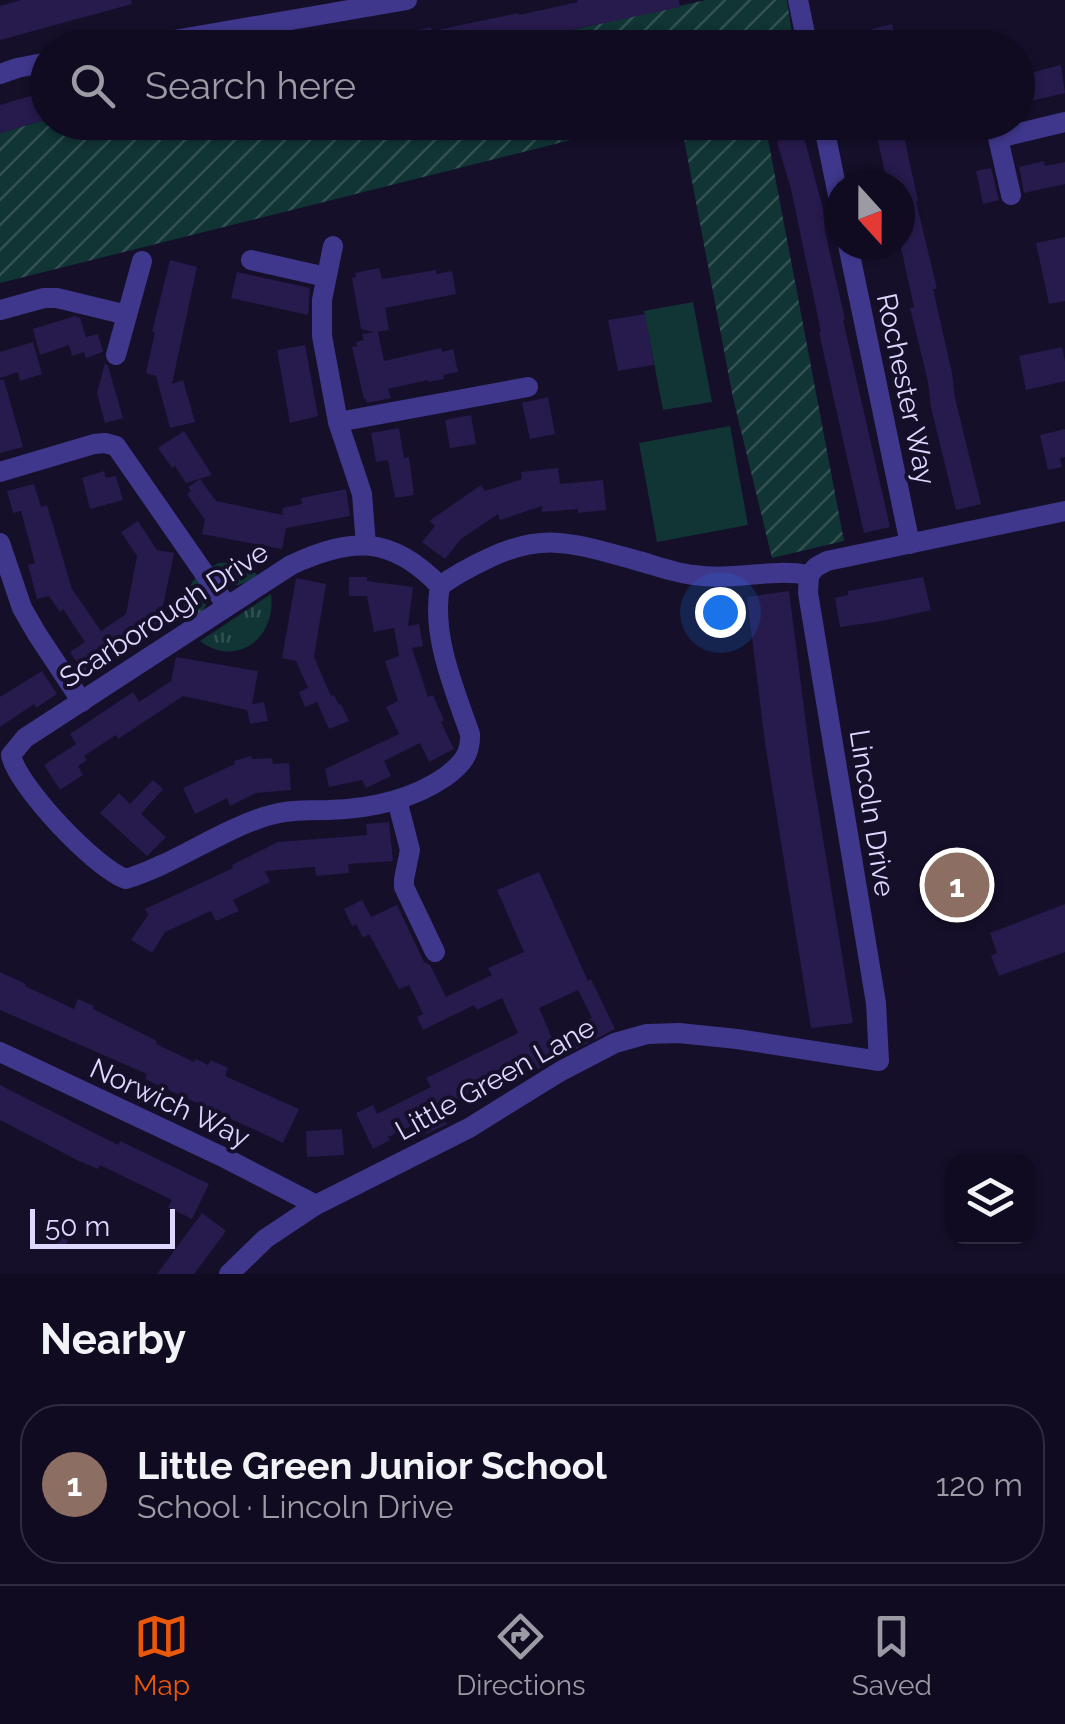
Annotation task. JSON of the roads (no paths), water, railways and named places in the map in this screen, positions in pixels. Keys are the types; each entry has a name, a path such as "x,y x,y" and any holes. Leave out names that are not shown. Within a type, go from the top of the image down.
{"street":[{"path":"233,30 407,0"},
{"path":"798,0 804,30"},
{"path":"0,74 30,65"},
{"path":"1035,129 1065,122"},
{"path":"827,140 833,170"},
{"path":"998,140 1011,195"},
{"path":"333,246 322,300 322,336 338,422 362,494 366,545"},
{"path":"251,260 326,277"},
{"name":"Rochester Way","path":"851,260 910,544"},
{"path":"116,355 142,261"},
{"path":"0,310 56,298 127,315"},
{"path":"338,422 528,387"},
{"path":"0,472 94,444 116,446 227,606"},
{"path":"435,952 404,887 410,850 398,800 457,768 467,757 471,744 448,668 440,625 440,586 455,574 507,549 548,541 689,575 723,578 778,571 809,574 826,561 1065,511"},
{"path":"0,543 22,608 82,702"},
{"name":"Scarborough Drive","path":"398,800 364,807 270,814 126,879 110,870 43,806 22,780 11,755 25,738 292,565 320,552 342,546 385,547 428,572 440,586"},
{"name":"Lincoln Drive","path":"809,574 808,593 876,1002 880,1061"},
{"name":"Little Green Lane","path":"229,1274 265,1239 316,1205 469,1128 615,1043 647,1034 680,1033 880,1061"},
{"name":"Norwich Way","path":"0,1052 316,1205"}],"place":[{"name":"Little Green Junior School","path":"957,885"}]}
